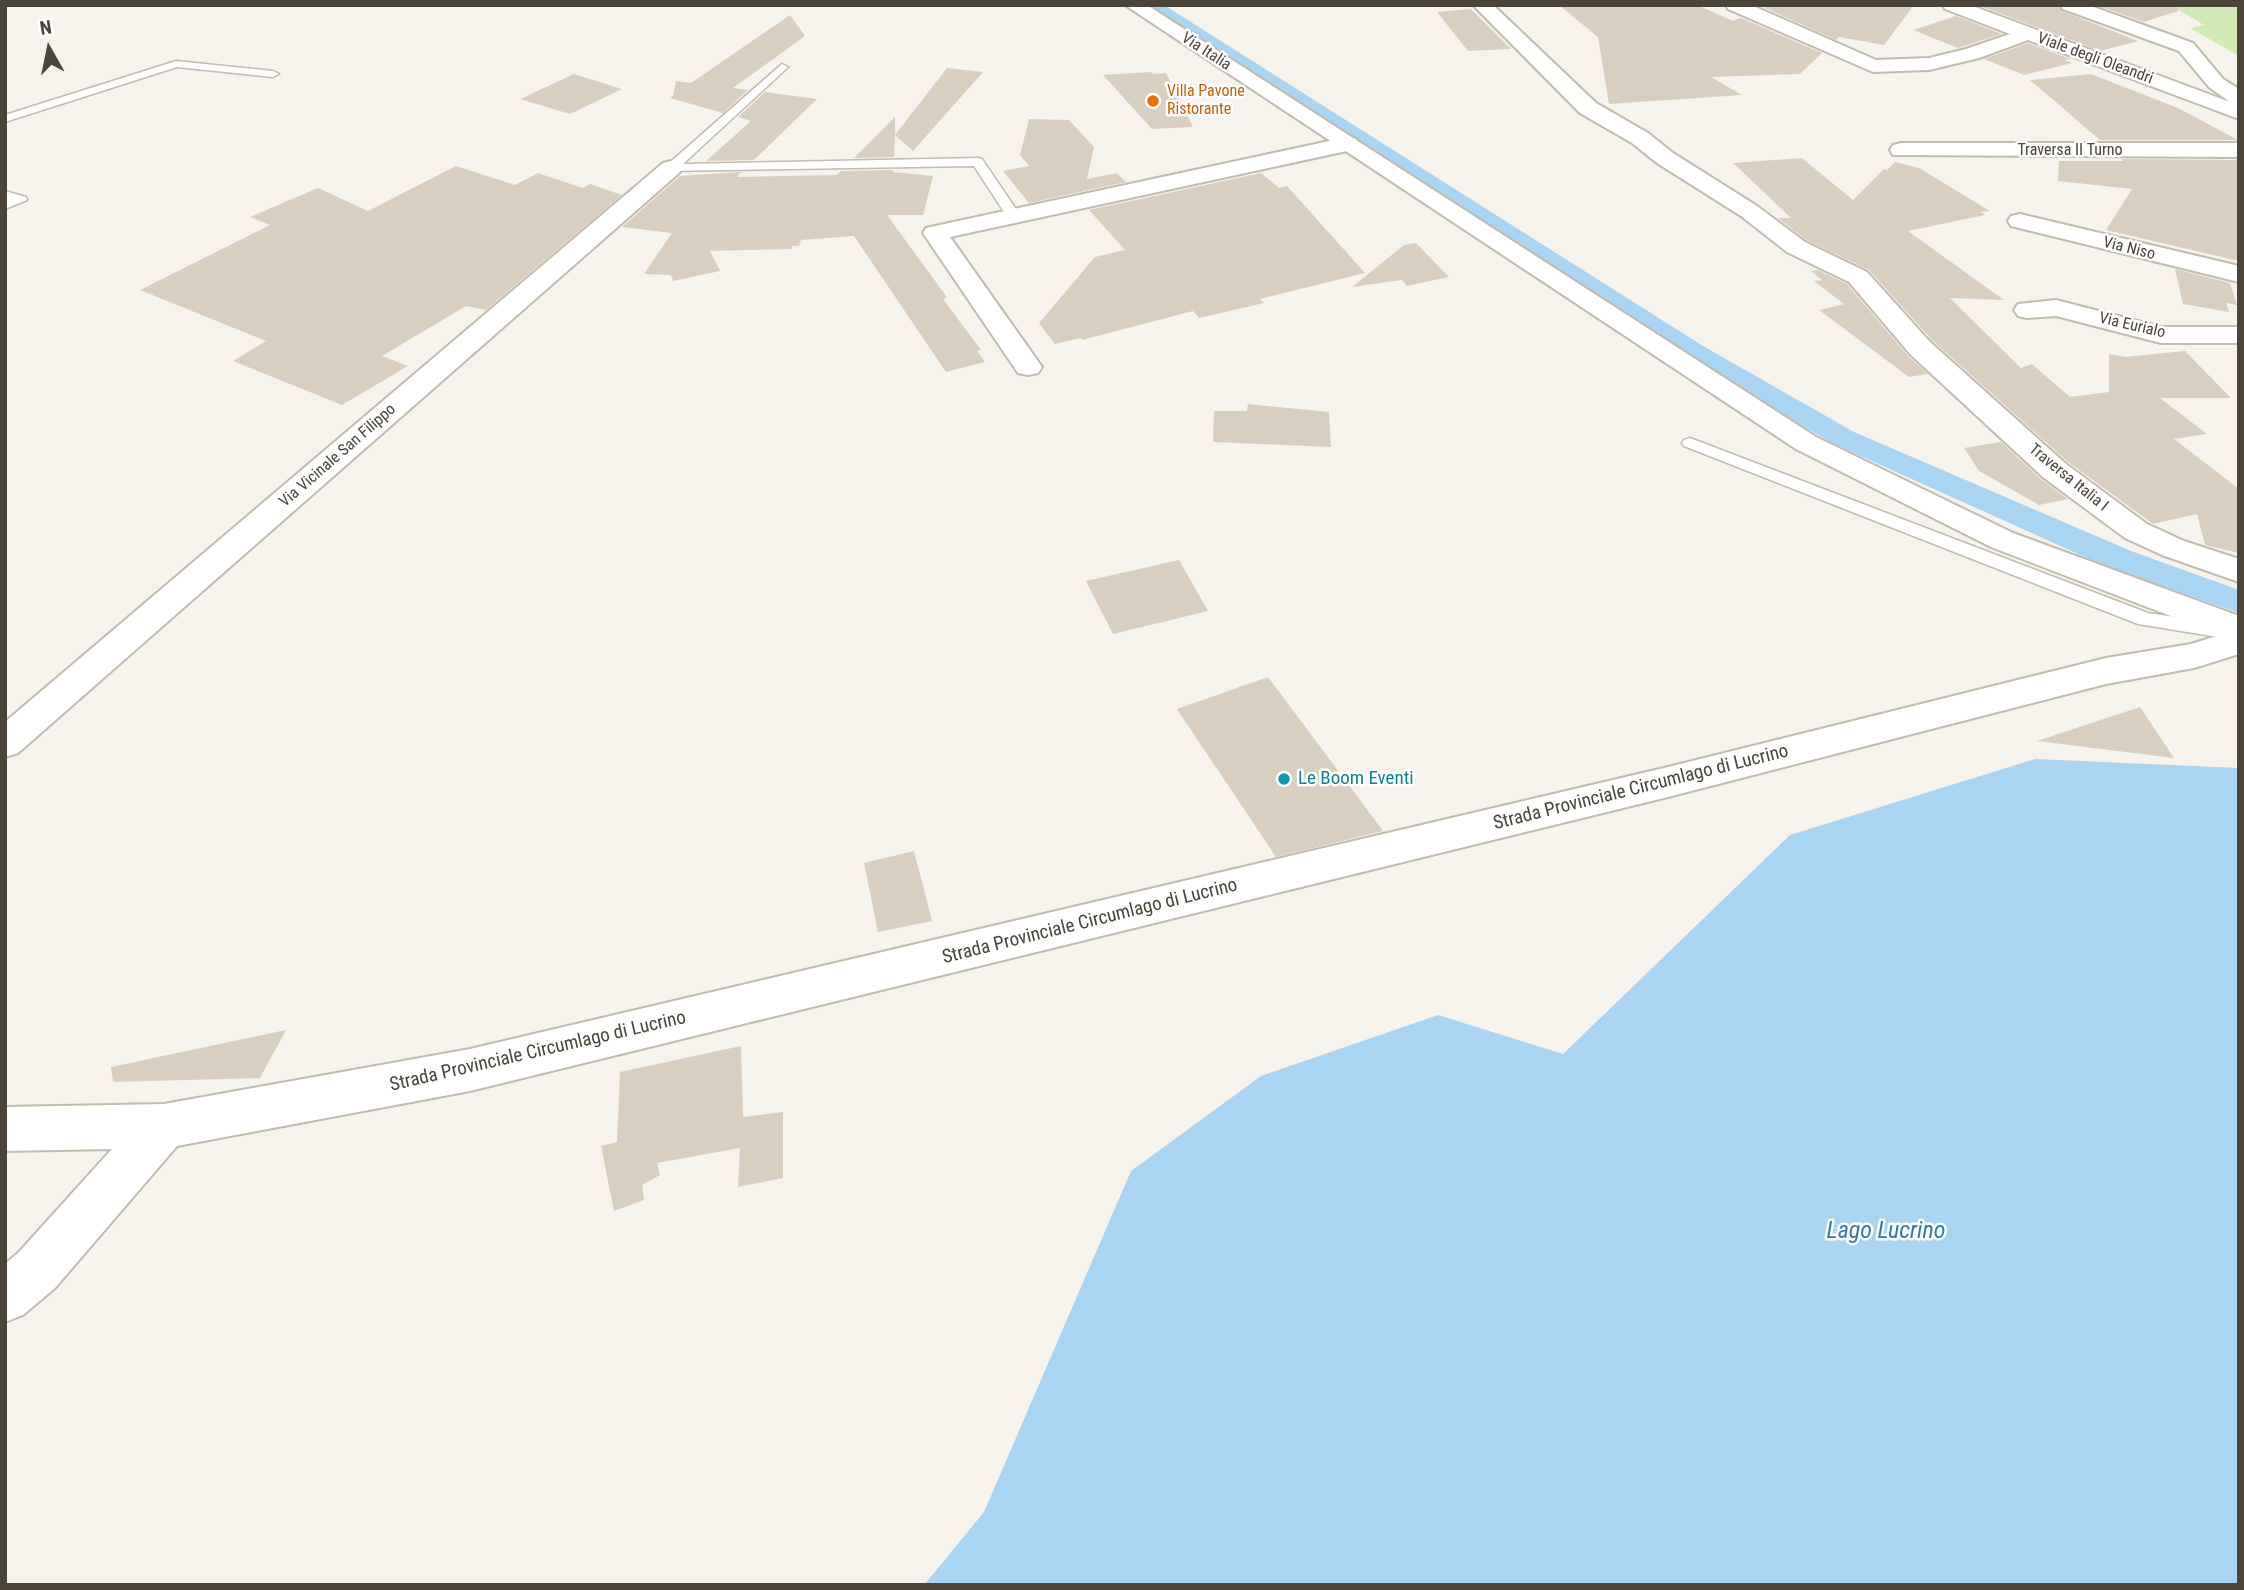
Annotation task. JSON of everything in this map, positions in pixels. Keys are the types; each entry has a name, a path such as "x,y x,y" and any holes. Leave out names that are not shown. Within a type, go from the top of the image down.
{"street":[{"name":"Via Italia","path":"1134,5 1805,443 2002,540 2239,631"},
{"name":"Traversa Italia I","path":"1482,5 1588,108 1640,138 1665,158 1749,211 1796,247 1858,277 1920,348 2055,471 2136,531 2195,557 2239,571"},
{"path":"1735,5 1873,66 1929,64 1972,54 2028,34"},
{"name":"Viale degli Oleandri","path":"1952,5 2239,113"},
{"path":"2070,5 2186,47 2216,83 2239,99"},
{"path":"1028,367 935,233 1348,144"},
{"name":"Traversa II Turno","path":"1901,150 2239,150"},
{"name":"Via Vicinale San Filippo","path":"5,743 671,168"},
{"name":"Via Niso","path":"2020,221 2239,274"},
{"name":"Via Eurialo","path":"2027,310 2056,308 2161,335 2239,335"},
{"name":"Strada Provinciale Circumlago di Lucrino","path":"5,1129 164,1126 483,1067 1627,792 2106,671 2194,656 2239,641"},
{"path":"5,1297 37,1270 164,1126"}],"lane":[{"path":"5,119 176,64 274,74"},
{"path":"671,168 782,66"},
{"path":"671,168 978,162 1013,215"},
{"path":"5,195 21,200 5,205"},
{"path":"1690,443 2145,619 2239,631"}],"green space":[{"path":"2170,5 2239,5 2239,56 2190,28 2204,25"}],"water":[{"name":"Lago Lucrino","path":"2035,759 2239,768 2239,1585 924,1585 984,1512 1131,1171 1261,1076 1438,1015 1563,1054 1790,835"}],"building":[{"path":"1559,5 1697,5 1733,21 1741,18 1822,53 1800,74 1711,77 1742,95 1609,104 1598,37"},
{"path":"1772,5 1914,5 1884,45 1839,37 1836,40 1765,8"},
{"path":"2059,5 2062,11 2138,41 2100,51 1983,7"},
{"path":"2096,5 2177,5 2178,11 2144,22"},
{"path":"1471,9 1511,49 1468,51 1437,12"},
{"path":"790,15 805,36 733,88 748,90 723,113 670,98 673,96 676,81 691,83"},
{"path":"1956,16 2002,34 1958,48 1913,30"},
{"path":"2028,43 2070,59 2064,60 2072,63 2024,75 1984,59"},
{"path":"947,68 983,72 913,151 895,135"},
{"path":"1166,73 1193,127 1152,129 1103,75"},
{"path":"574,74 622,89 570,114 520,99"},
{"path":"2091,74 2178,108 2238,140 2100,140 2030,80"},
{"path":"765,92 817,99 754,160 706,161 751,121 738,117"},
{"path":"895,117 894,157 854,158"},
{"path":"1029,119 1069,120 1094,147 1087,179 1117,173 1126,182 1029,203 1003,171 1029,166 1020,155"},
{"path":"1802,158 1853,200 1884,169 1887,170 1895,162 1919,168 1990,211 1981,212 1985,215 1908,231 2004,300 1950,298 2021,368 2032,364 2070,397 2109,392 2109,354 2125,357 2185,351 2231,398 2160,398 2207,434 2174,439 2239,489 2239,553 2205,545 2197,514 2153,524 2068,462 1932,340 1869,270 1806,240 1778,218 1791,218 1733,163"},
{"path":"2122,159 2239,160 2239,261 2106,230 2132,189 2058,181 2059,161 2123,161"},
{"path":"456,166 515,185 538,173 583,188 590,184 622,195 486,310 466,306 382,356 408,366 342,405 233,361 266,341 140,290 270,225 250,217 318,188 368,211"},
{"path":"893,170 933,176 923,215 887,215 944,293 947,298 943,299 981,350 977,351 985,362 946,372 854,236 801,240 799,246 792,246 792,249 710,251 720,271 673,281 671,275 644,274 672,233 622,227 680,176 741,172 737,177 837,175 841,171"},
{"path":"1261,173 1279,188 1287,186 1365,273 1260,299 1264,303 1199,318 1193,311 1082,340 1081,338 1055,344 1039,323 1095,257 1125,250 1089,210"},
{"path":"1416,243 1449,277 1407,286 1402,280 1352,287 1404,245"},
{"path":"2175,269 2230,283 2237,305 2226,303 2229,312 2183,304"},
{"path":"1818,270 1847,284 1908,356 1928,374 1909,377 1819,310 1844,304 1814,281 1822,280 1811,271"},
{"path":"1248,404 1329,412 1331,447 1213,442 1214,411 1247,411"},
{"path":"2001,442 2042,480 2068,499 2039,505 1979,471 1964,448"},
{"path":"1179,560 1208,611 1113,634 1086,581"},
{"path":"1268,677 1383,831 1276,857 1177,709"},
{"path":"2140,707 2174,758 2037,741"},
{"path":"914,851 932,921 878,932 864,863"},
{"path":"286,1030 260,1078 113,1082 111,1067"},
{"path":"741,1046 743,1117 783,1112 783,1178 738,1187 740,1148 657,1163 660,1175 642,1185 644,1200 614,1211 601,1146 617,1142 620,1072"}],"waterway":[{"path":"1151,5 1693,352 1844,438 2119,559 2239,602"}],"place":[{"name":"Villa Pavone Ristorante","path":"1153,101"},
{"name":"Le Boom Eventi","path":"1284,779"}]}
